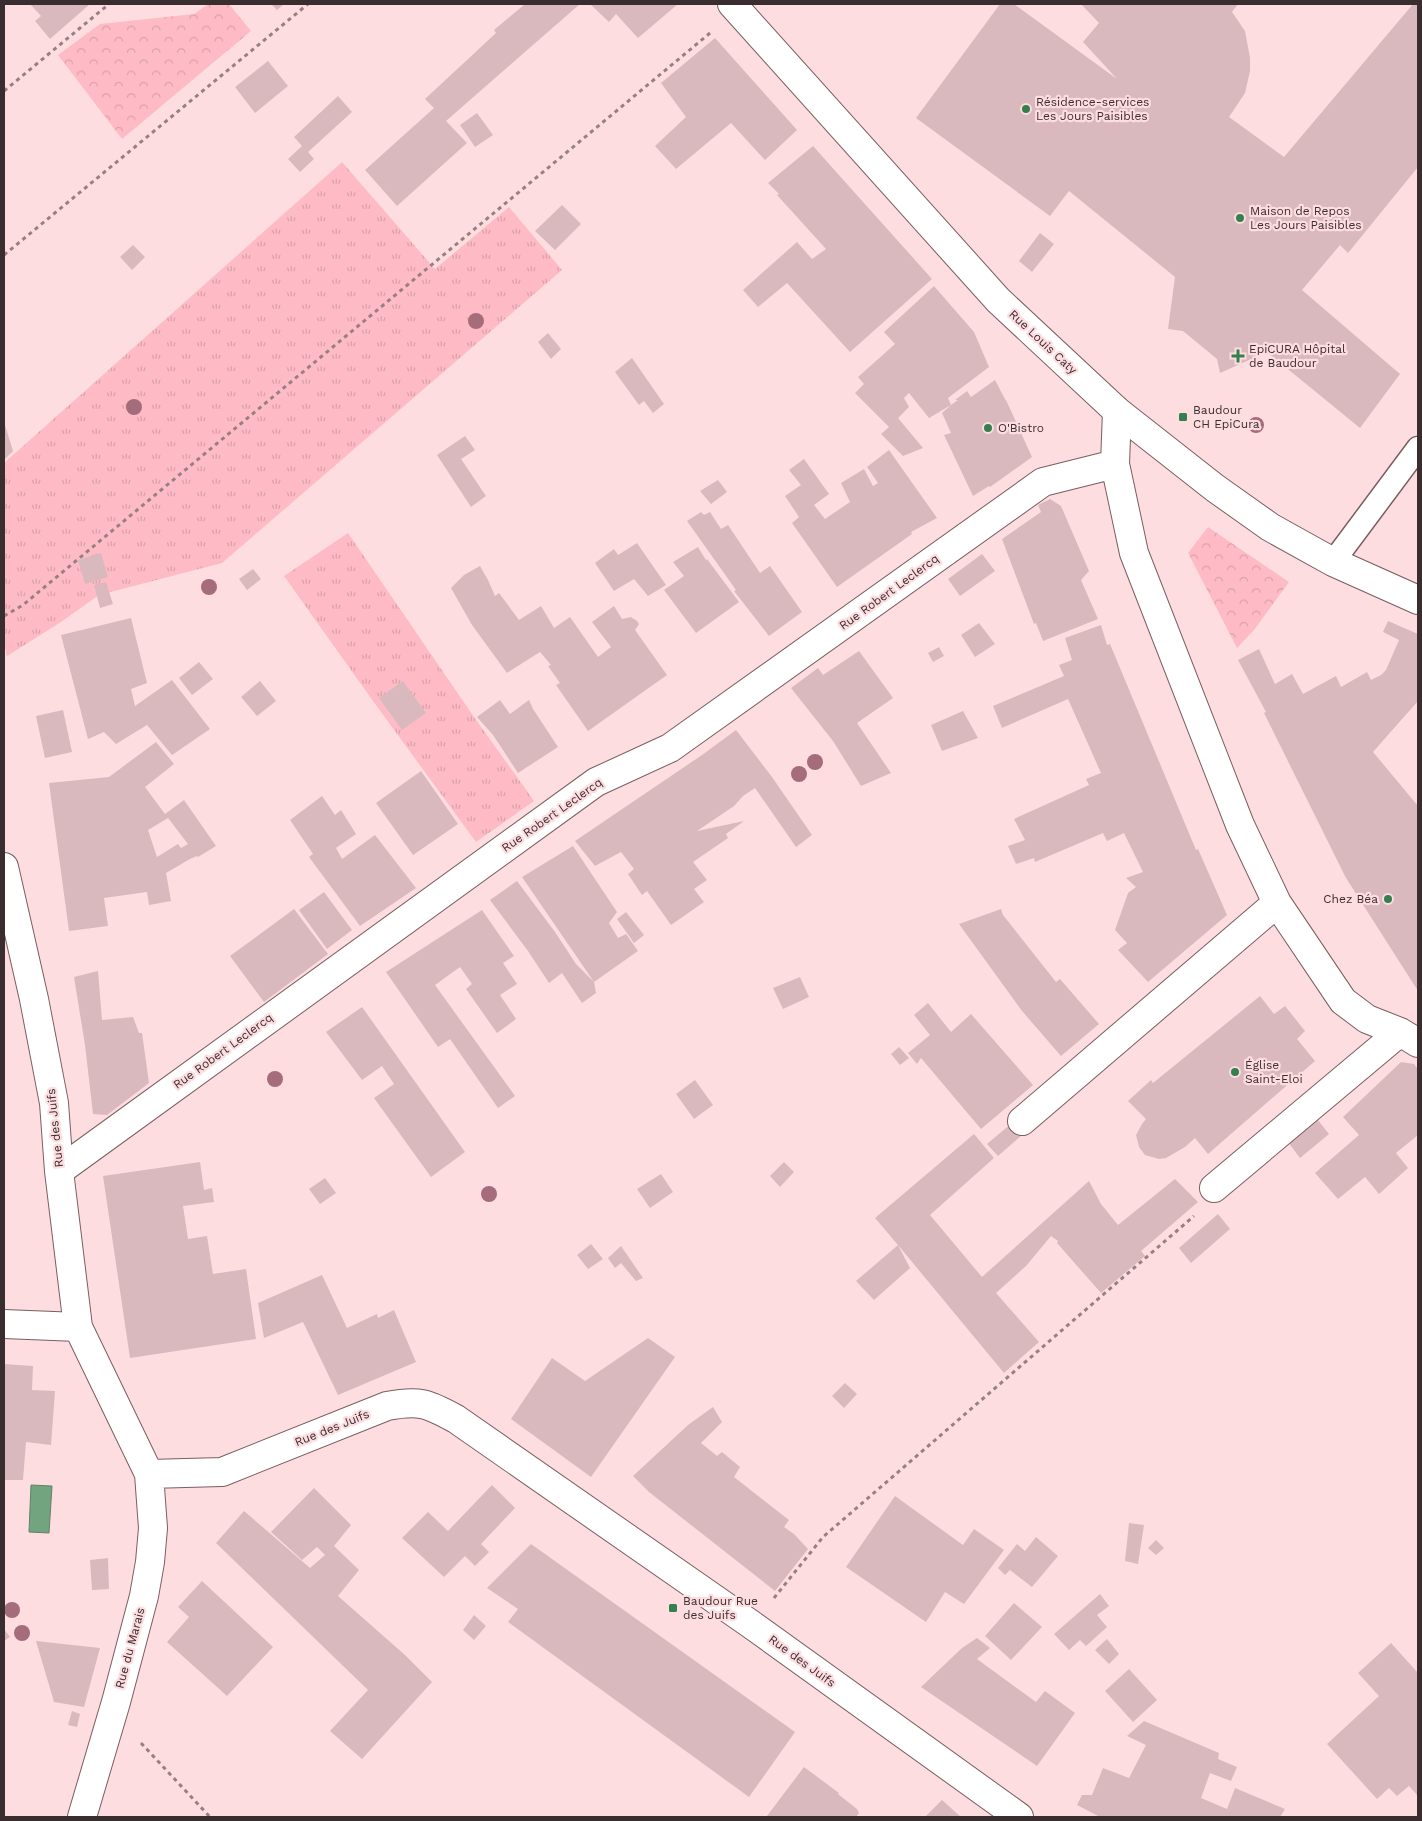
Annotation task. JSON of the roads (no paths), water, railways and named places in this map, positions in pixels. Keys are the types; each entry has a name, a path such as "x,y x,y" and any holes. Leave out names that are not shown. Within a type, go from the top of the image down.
{"street":[{"name":"Rue Louis Caty","path":"734,7 998,300 1117,411 1215,488 1262,522 1333,562 1418,600"},
{"path":"1117,411 1116,464 1134,553 1240,825 1277,903 1343,1001 1367,1019 1409,1038 1214,1188"},
{"name":"Rue Robert Leclercq","path":"59,1171 596,782 670,748 1043,482 1116,464"},
{"name":"Rue des Juifs","path":"4,867 34,999 54,1103 59,1171 78,1327 149,1474 222,1472 386,1406 410,1402 433,1406 456,1419 752,1625 1019,1817"},
{"path":"1022,1121 1277,903"},
{"path":"4,1324 78,1327"},
{"name":"Rue du Marais","path":"82,1817 112,1716 144,1596 153,1528 149,1474"}],"lane":[{"path":"1333,562 1418,448"}],"place":[{"name":"Résidence-services Les Jours Paisibles","path":"1026,109"},
{"name":"Maison de Repos Les Jours Paisibles","path":"1240,218"},
{"name":"EpiCURA Hôpital de Baudour","path":"1238,356"},
{"name":"Baudour CH EpiCura","path":"1183,417"},
{"name":"O'Bistro","path":"988,428"},
{"name":"Chez Béa","path":"1388,899"},
{"name":"Église Saint-Eloi","path":"1235,1072"},
{"name":"Baudour Rue des Juifs","path":"673,1608"}]}
